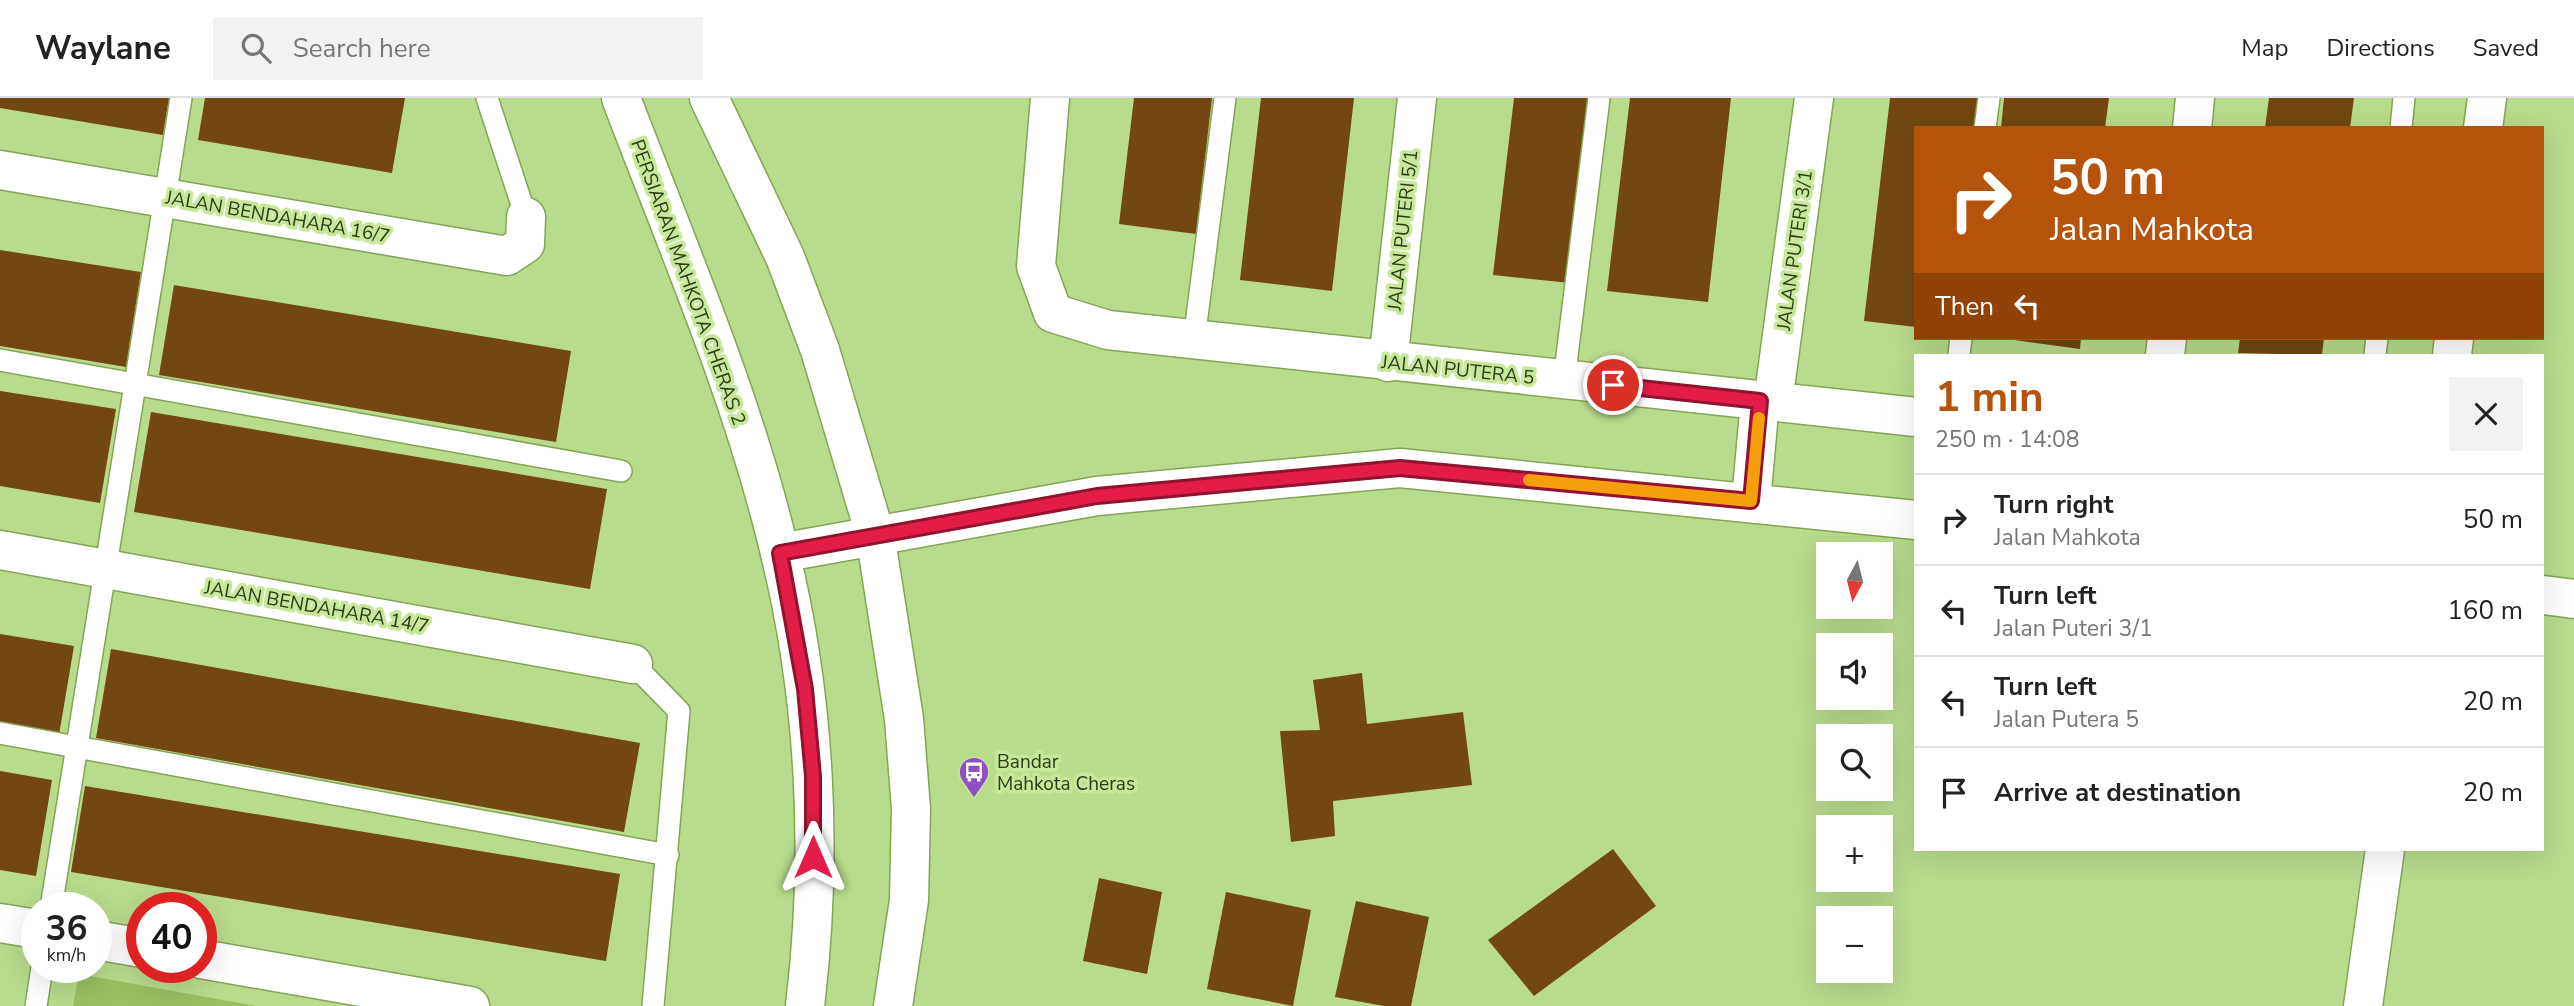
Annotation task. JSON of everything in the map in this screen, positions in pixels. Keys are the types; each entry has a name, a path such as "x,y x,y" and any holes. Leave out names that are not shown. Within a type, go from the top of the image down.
{"street":[{"name":"PERSIARAN MAHKOTA CHERAS 2","path":"621,98 726,372 780,553 805,689 813,776 813,938 805,1006"},
{"path":"709,98 785,257 820,349 875,534 904,719 911,809 909,900 893,1006"},
{"name":"JALAN PUTERA 5","path":"1050,98 1035,265 1053,313 1108,330 1914,417"},
{"name":"JALAN PUTERI 5/1","path":"1388,362 1417,98"},
{"name":"JALAN PUTERI 3/1","path":"1764,502 1773,402 1814,98"},
{"path":"2192,126 2195,98"},
{"path":"2483,126 2487,98"},
{"name":"JALAN BENDAHARA 16/7","path":"0,170 166,196 507,256 525,244 526,217"},
{"path":"780,553 1097,496 1400,468 1764,502 1914,520"},
{"name":"JALAN BENDAHARA 14/7","path":"0,550 633,664"},
{"path":"2544,595 2574,599"},
{"path":"2363,1006 2385,851"},
{"path":"0,923 21,926"},
{"path":"217,962 334,994 470,1006"}],"lane":[{"path":"53,892 75,748 108,569 181,98"},
{"path":"487,98 526,217"},
{"path":"1194,340 1225,98"},
{"path":"1564,380 1598,98"},
{"path":"1985,126 1989,98"},
{"path":"2401,126 2404,98"},
{"path":"0,360 621,471"},
{"path":"633,664 679,711 653,1006"},
{"path":"0,733 668,855"},
{"path":"36,1006 40,983"}],"green space":[{"path":"112,980 256,1006 73,1006 77,983 112,983"}],"building":[{"path":"0,98 169,98 163,135 0,108"},
{"path":"205,98 405,98 392,173 198,140"},
{"path":"1134,98 1212,98 1196,234 1119,224"},
{"path":"1261,98 1354,98 1332,291 1240,280"},
{"path":"1514,98 1592,98 1570,283 1493,275"},
{"path":"1630,98 1731,98 1708,302 1607,291"},
{"path":"1890,98 1982,98 1978,126 1914,126 1914,327 1864,321"},
{"path":"2004,98 2109,98 2105,126 2001,126"},
{"path":"2269,98 2354,98 2350,126 2265,126"},
{"path":"0,250 141,272 126,367 0,346"},
{"path":"174,285 571,351 556,442 159,375"},
{"path":"2015,340 2081,340 2080,349"},
{"path":"2240,340 2324,340 2322,354 2238,353"},
{"path":"0,391 116,409 100,503 0,486"},
{"path":"151,412 607,489 590,589 134,512"},
{"path":"0,634 74,646 59,735 0,725"},
{"path":"111,649 640,743 624,832 96,738"},
{"path":"1362,673 1367,724 1463,712 1472,785 1333,801 1335,836 1291,842 1280,731 1320,730 1313,680"},
{"path":"0,771 52,780 36,876 0,870"},
{"path":"85,786 620,874 606,961 217,896 217,892 191,892 71,872"},
{"path":"1613,849 1656,906 1534,996 1488,940"},
{"path":"1099,878 1162,892 1147,974 1083,961"},
{"path":"1226,892 1311,910 1293,1006 1207,989"},
{"path":"1356,901 1429,917 1411,1006 1384,1006 1335,997"}],"slow traffic":[{"path":"1529,480 1751,501 1759,418"}],"place":[{"name":"Bandar Mahkota Cheras","path":"974,799"}],"route":[{"path":"813,857 813,776 805,689 780,553 1097,496 1400,468 1751,501 1760,401 1613,385"}]}
